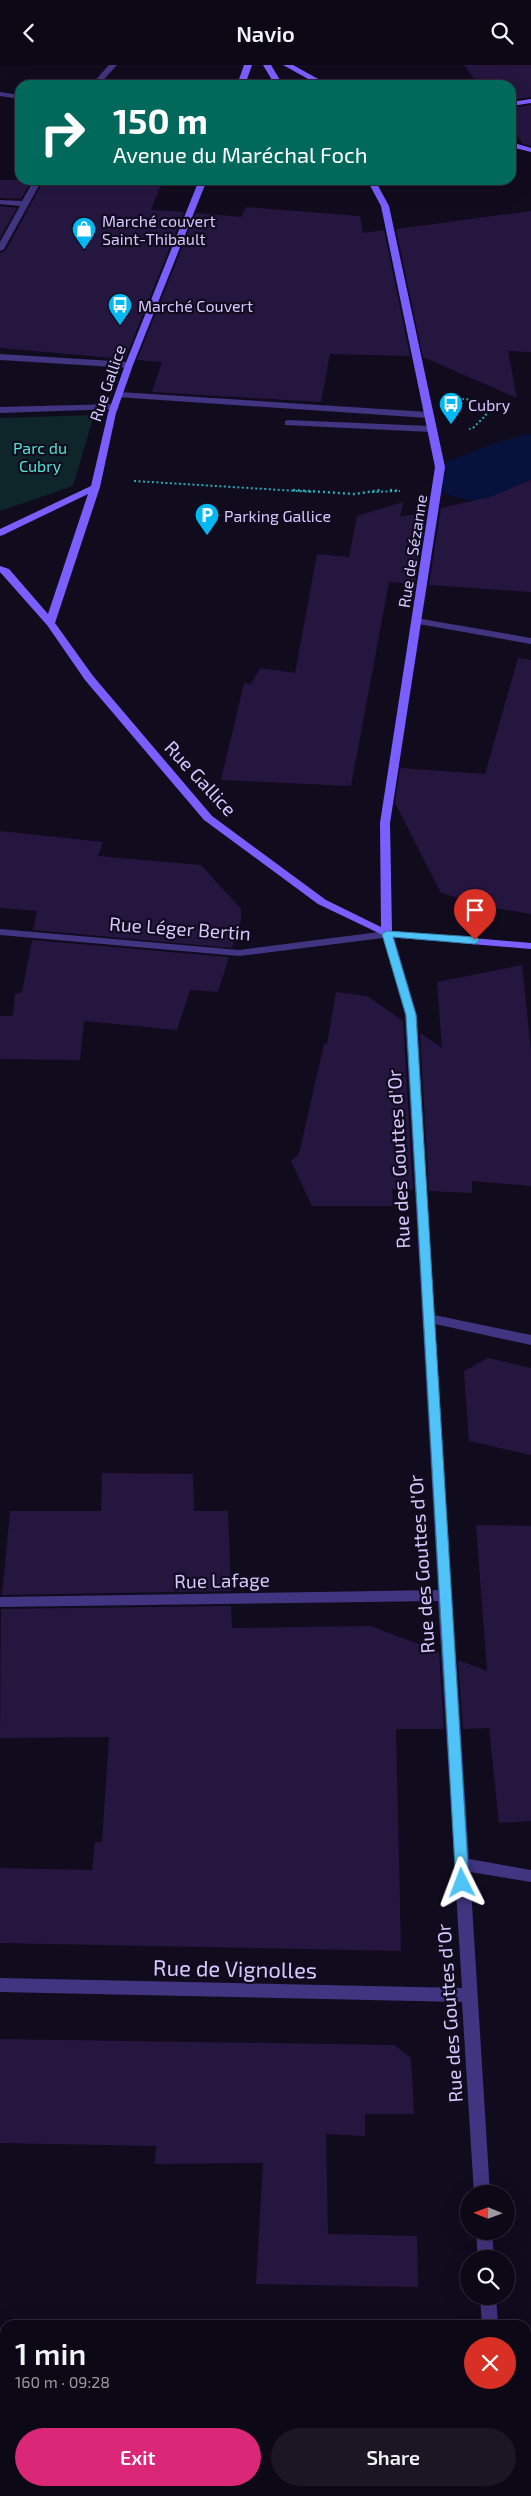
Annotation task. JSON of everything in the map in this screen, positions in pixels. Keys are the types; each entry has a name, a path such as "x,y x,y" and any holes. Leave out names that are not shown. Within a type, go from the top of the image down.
{"main road":[{"path":"243,80 248,65"},
{"path":"267,65 276,80"},
{"path":"287,65 315,80"},
{"path":"516,103 531,101"},
{"path":"516,146 531,150"},
{"name":"Rue Gallice","path":"50,623 95,483 115,407 129,365 201,185"},
{"name":"Rue de Sézanne","path":"374,185 385,206 430,429 440,467 385,823 387,934"},
{"path":"0,533 95,483"},
{"name":"Rue Gallice","path":"0,569 6,571 50,623 89,679 208,817 322,902 387,934"},
{"path":"387,934 531,946"}],"street":[{"path":"100,80 113,65"},
{"path":"0,94 15,96"},
{"path":"0,249 35,185"},
{"path":"0,201 24,204"},
{"path":"0,357 129,365"},
{"path":"119,395 428,415"},
{"path":"0,410 115,407"},
{"path":"288,423 430,429"},
{"path":"416,621 531,641"},
{"name":"Rue Léger Bertin","path":"0,932 239,953 387,934"},
{"name":"Rue des Gouttes d'Or","path":"387,934 411,1015 481,2185"},
{"path":"428,1317 531,1340"},
{"name":"Rue Lafage","path":"0,1602 445,1595"},
{"path":"461,1864 531,1876"},
{"name":"Rue de Vignolles","path":"0,1985 470,1995"},
{"path":"489,2305 490,2320"}],"path":[{"path":"95,483 354,494 384,490 436,493"}],"green space":[{"name":"Parc du Cubry","path":"94,415 73,486 0,511 0,418"}],"building":[{"path":"464,65 531,65 531,97 516,99 516,80 475,80"},
{"path":"531,105 531,146 523,144 516,135 516,107"},
{"path":"0,180 15,180 15,185 29,185 21,199 0,198"},
{"name":"Marché couvert Saint-Thibault","path":"41,185 161,185 151,210 184,212 125,359 0,348 0,253 6,250"},
{"path":"0,206 17,208 0,238"},
{"path":"246,207 360,216 363,233 384,230 410,356 330,354 321,402 152,392 162,362 137,360 196,213 241,217"},
{"path":"531,211 531,352 508,351 517,398 423,357 396,229"},
{"path":"531,480 531,592 429,585 441,508 490,497"},
{"path":"403,502 400,517 426,512 415,584 389,582 351,786 221,780 244,683 251,684 260,668 295,673 317,554 349,557 357,516"},
{"path":"518,658 531,660 531,914 496,908 441,893 395,803 400,768 485,774"},
{"path":"0,831 103,842 98,856 201,865 241,909 241,921 232,948 33,930 37,911 0,908"},
{"path":"32,940 229,957 218,992 190,990 177,1030 84,1021 80,1060 0,1059 0,1016 13,1016 15,994 22,992"},
{"path":"522,965 531,1051 531,1186 472,1181 472,1193 429,1191 420,1033 442,1048 437,982"},
{"path":"336,992 367,996 403,1021 413,1190 392,1189 393,1206 312,1206 291,1161 299,1154 324,1044 327,1044"},
{"path":"488,1358 531,1368 531,1455 469,1441 464,1371"},
{"path":"102,1473 193,1474 194,1511 228,1511 231,1591 2,1595 10,1511 101,1511"},
{"path":"476,1525 531,1526 531,1821 499,1823 489,1728 463,1729 458,1660 487,1671"},
{"path":"231,1606 232,1628 371,1626 439,1652 444,1729 396,1729 401,1951 0,1943 0,1868 92,1870 95,1842 102,1842 109,1737 0,1738 1,1609"},
{"path":"0,2039 394,2045 411,2058 414,2114 365,2114 365,2136 326,2134 328,2234 417,2236 418,2287 256,2284 263,2163 155,2164 156,2146 0,2143"}],"waterway":[{"path":"473,478 531,456"}],"place":[{"name":"Marché couvert Saint-Thibault","path":"84,250"},
{"name":"Marché Couvert","path":"120,326"},
{"name":"Cubry","path":"451,425"},
{"name":"Parking Gallice","path":"207,536"}],"route":[{"path":"462,1883 430,1369 411,1015 387,934 475,940"}]}
